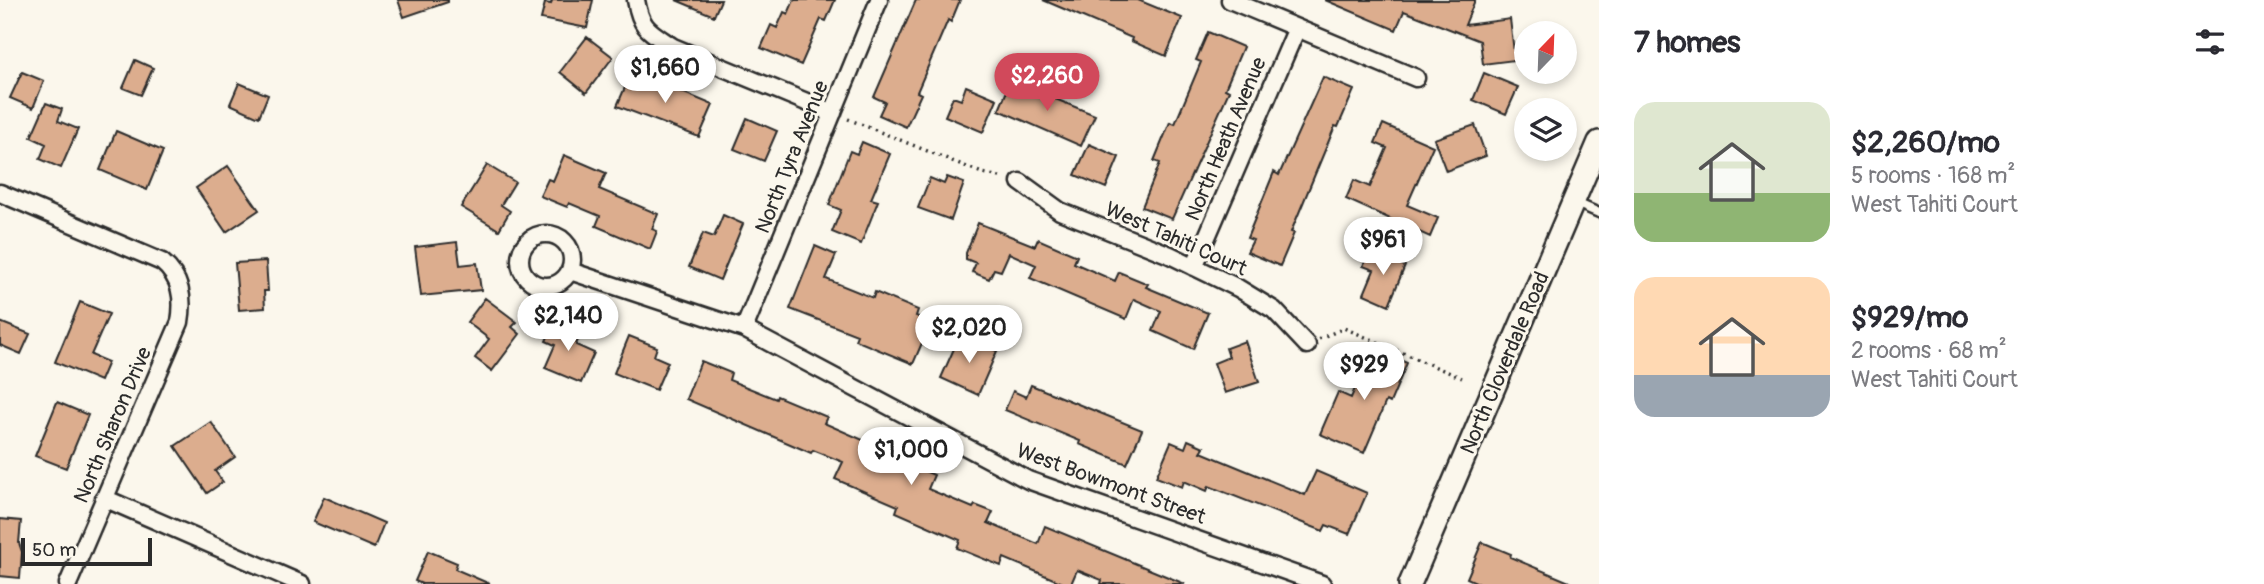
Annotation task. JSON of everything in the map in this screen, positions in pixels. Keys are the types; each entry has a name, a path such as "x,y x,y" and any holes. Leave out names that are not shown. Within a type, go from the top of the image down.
{"main road":[{"name":"North Cloverdale Road","path":"1410,584 1599,142"}],"street":[{"path":"636,0 640,21 653,34 673,47 833,113"},
{"name":"North Tyra Avenue","path":"744,329 879,0"},
{"path":"1230,0 1416,78"},
{"name":"North Heath Avenue","path":"1194,267 1297,28"},
{"name":"West Tahiti Court","path":"1020,181 1060,211 1238,288 1274,310 1307,345"},
{"name":"North Sharon Drive","path":"0,193 162,262 178,281 183,304 180,321 68,584"},
{"name":"West Bowmont Street","path":"570,271 744,329 1028,480 1322,584"},
{"path":"104,498 302,584"}],"lane":[{"path":"1574,201 1599,214"}],"path":[{"path":"833,113 982,173 1020,181"},
{"path":"1307,345 1344,328 1462,378"}],"building":[{"path":"398,0 448,0 448,2 404,17"},
{"path":"552,0 593,0 587,28 541,19 545,3 551,4"},
{"path":"676,0 721,0 714,16"},
{"path":"794,0 835,0 826,21 821,19 801,65 761,48 771,25 777,28 784,12 788,14"},
{"path":"916,0 960,0 951,22 948,20 917,92 921,94 906,127 879,115 885,102 874,97"},
{"path":"1043,0 1138,0 1182,18 1166,56 1131,41 1132,38"},
{"path":"1325,0 1475,0 1465,25 1510,19 1514,60 1483,64 1480,41 1404,11 1396,30"},
{"path":"1208,32 1243,47 1225,89 1229,91 1172,219 1142,207 1160,163 1154,161 1170,122 1175,124 1201,62 1196,60"},
{"path":"587,37 613,57 586,93 560,72"},
{"path":"135,60 153,68 141,95 123,88"},
{"path":"632,71 713,105 699,137 617,106"},
{"path":"22,72 44,81 33,108 10,98"},
{"path":"1484,73 1518,87 1506,114 1473,100"},
{"path":"1323,77 1354,90 1338,127 1335,126 1291,232 1294,233 1280,266 1247,252 1253,240 1247,238 1274,172 1279,175"},
{"path":"1011,81 1095,115 1081,146 999,110"},
{"path":"239,83 268,95 259,117 230,104"},
{"path":"966,86 997,99 983,132 945,116 953,97 961,100"},
{"path":"46,103 62,109 58,121 78,129 61,168 40,159 46,144 31,137"},
{"path":"747,118 777,131 764,161 734,149"},
{"path":"1383,124 1433,146 1407,205 1438,218 1430,237 1346,199 1354,180 1370,187 1387,148 1375,143"},
{"path":"1475,125 1486,156 1446,171 1434,139"},
{"path":"116,131 163,151 147,190 100,170"},
{"path":"862,142 890,154 871,199 878,201 861,244 832,232 841,210 829,205 850,151 857,154"},
{"path":"1089,144 1119,157 1106,188 1075,175"},
{"path":"564,155 606,173 599,189 658,214 652,229 657,231 650,249 596,226 600,216 569,203 567,207 540,196 548,179 553,181"},
{"path":"487,165 515,182 501,205 510,211 499,230 461,207"},
{"path":"228,166 259,210 226,232 196,188"},
{"path":"947,177 964,183 951,220 918,208 930,178 944,184"},
{"path":"723,215 743,224 720,280 689,267 703,233 714,237"},
{"path":"978,223 1035,246 1038,239 1077,256 1074,263 1115,281 1119,272 1148,284 1146,287 1208,313 1193,349 1153,331 1161,311 1134,299 1126,319 1030,278 1036,265 1009,253 1001,271 994,269 989,279 972,272 976,263 966,259 966,253"},
{"path":"457,242 460,265 477,263 481,290 421,296 415,247"},
{"path":"815,246 836,255 826,279 873,298 875,292 918,310 916,316 931,322 913,364 855,340 857,335 790,309"},
{"path":"1370,251 1405,266 1389,305 1364,294 1374,270 1363,266"},
{"path":"266,261 268,291 264,291 265,308 239,310 235,263"},
{"path":"485,298 517,322 512,327 520,334 492,371 475,358 489,339 467,322"},
{"path":"80,302 109,314 91,355 108,362 100,381 55,362"},
{"path":"555,321 581,332 576,345 594,353 581,383 545,368 555,345 546,341"},
{"path":"0,322 30,334 21,354 0,345"},
{"path":"960,335 997,351 978,395 941,378"},
{"path":"629,336 657,347 654,356 668,362 656,390 614,373"},
{"path":"1245,341 1259,382 1225,393 1214,363 1229,357 1226,348"},
{"path":"1372,348 1407,363 1390,403 1386,401 1364,453 1320,434 1338,392 1351,398"},
{"path":"701,361 731,373 729,380 827,417 824,423 895,454 894,458 934,475 928,489 973,508 975,505 993,512 988,523 1038,544 1045,526 1185,584 1101,584 1102,580 1077,570 1071,584 1065,584 1004,558 1001,566 957,548 960,540 896,512 898,506 835,479 843,462 813,450 811,453 686,399"},
{"path":"1031,385 1142,430 1127,464 1005,410 1013,391 1026,397"},
{"path":"57,402 88,415 66,468 35,456"},
{"path":"211,422 235,457 215,471 223,482 207,493 175,446"},
{"path":"1188,440 1204,447 1201,452 1305,495 1316,471 1367,493 1349,534 1326,525 1323,531 1209,486 1207,491 1184,481 1182,487 1156,477 1171,442 1185,448"},
{"path":"324,497 384,523 374,548 313,522"},
{"path":"0,519 21,521 20,578 0,576"},
{"path":"1482,542 1574,584 1480,584 1467,578"},
{"path":"428,551 457,563 455,569 490,584 422,584 415,581"}]}
